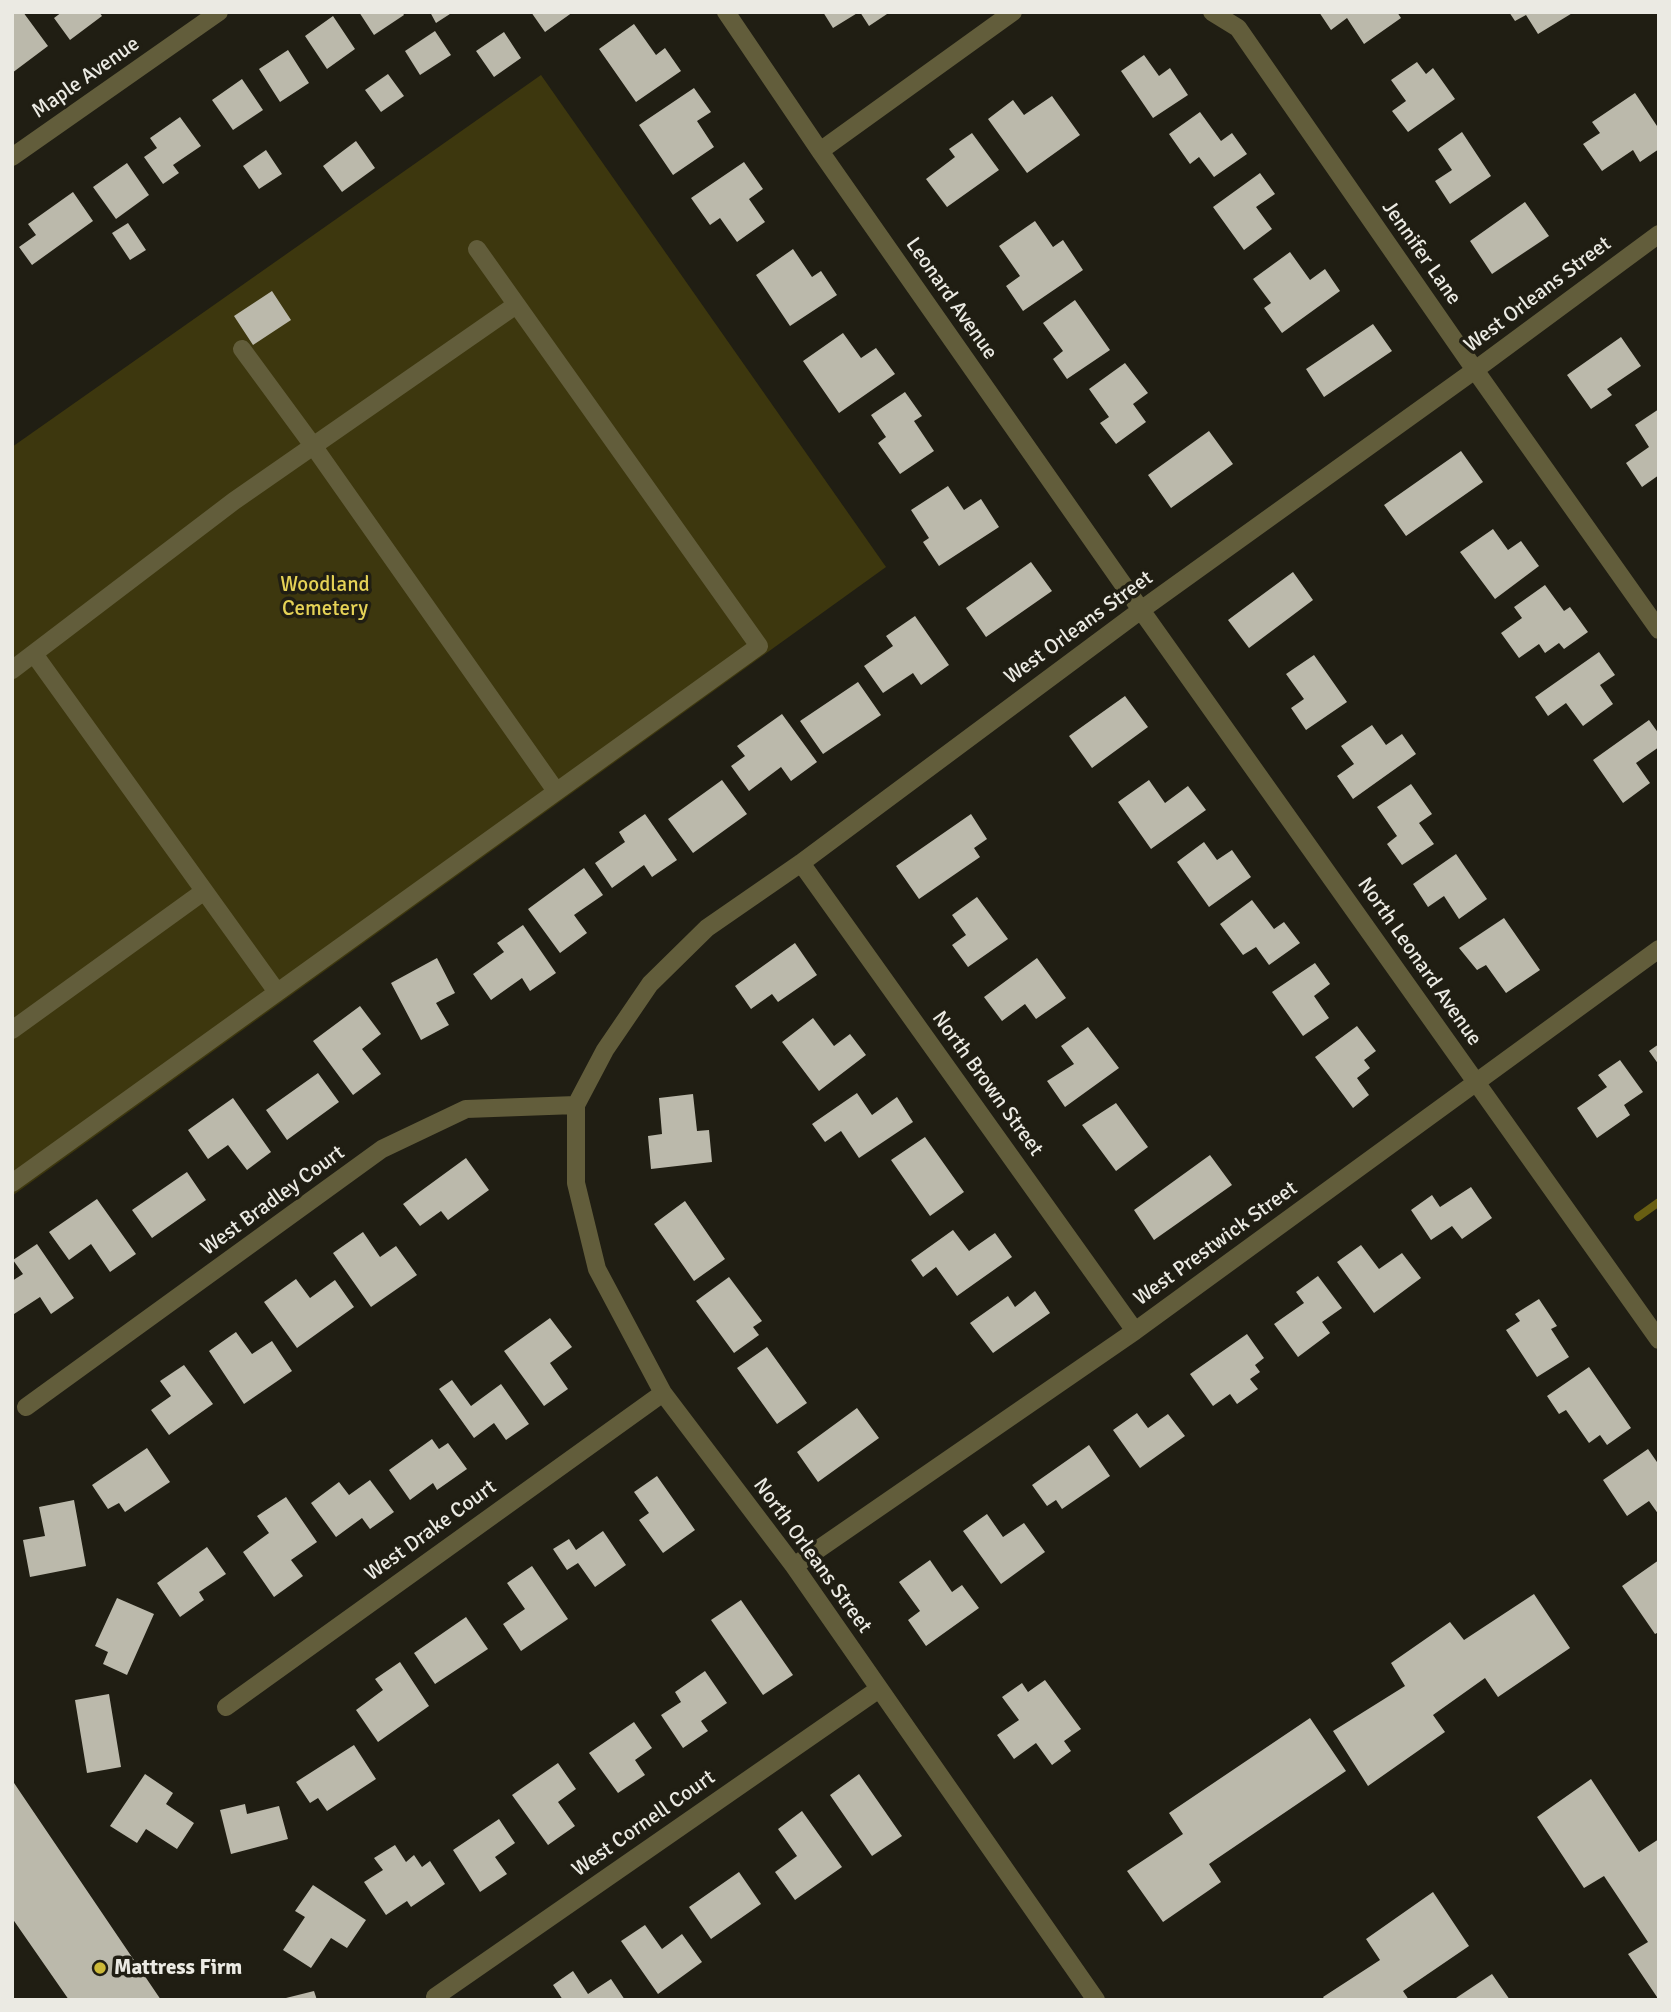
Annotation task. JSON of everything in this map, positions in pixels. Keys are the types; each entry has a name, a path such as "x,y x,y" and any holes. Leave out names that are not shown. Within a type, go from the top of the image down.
{"street":[{"name":"Maple Avenue","path":"12,157 219,12"},
{"name":"Leonard Avenue","path":"726,12 1141,610"},
{"path":"820,151 1013,12"},
{"name":"Jennifer Lane","path":"1212,12 1238,28 1475,370 1659,629"},
{"name":"West Orleans Street","path":"576,1105 605,1050 650,984 707,929 801,863 1141,610 1659,234"},
{"path":"12,1183 759,646 477,248"},
{"path":"12,670 234,502 516,304"},
{"path":"242,349 556,791"},
{"name":"North Leonard Avenue","path":"1141,610 1659,1340"},
{"path":"34,654 277,992"},
{"name":"North Brown Street","path":"801,863 1135,1331"},
{"path":"12,1030 203,892"},
{"name":"West Prestwick Street","path":"794,1566 1135,1331 1659,949"},
{"name":"North Orleans Street","path":"576,1105 576,1183 597,1269 663,1393 794,1566 1096,2000"},
{"name":"West Bradley Court","path":"26,1407 382,1149 466,1109 576,1105"},
{"name":"West Drake Court","path":"226,1707 663,1393"},
{"name":"West Cornell Court","path":"435,1997 879,1689"}],"green space":[{"name":"Woodland Cemetery","path":"541,75 886,567 12,1196 12,447"}],"building":[{"path":"12,12 23,12 48,46 12,73"},
{"path":"62,12 99,12 102,16 70,40 54,18"},
{"path":"359,12 402,12 404,15 374,35"},
{"path":"430,12 453,12 436,23"},
{"path":"531,12 573,12 545,32"},
{"path":"823,12 859,12 833,28"},
{"path":"860,12 890,12 869,26"},
{"path":"1319,12 1397,12 1401,18 1364,44 1347,18 1331,30"},
{"path":"1509,12 1574,12 1538,34 1526,15 1515,21"},
{"path":"333,16 355,49 327,69 305,36"},
{"path":"634,24 656,55 665,48 681,71 636,102 599,49"},
{"path":"435,31 451,55 420,75 405,51"},
{"path":"504,32 521,58 494,77 476,51"},
{"path":"288,50 309,83 280,102 259,69"},
{"path":"1144,55 1159,76 1170,68 1188,95 1153,118 1121,71"},
{"path":"1417,62 1426,74 1433,68 1455,99 1408,132 1392,111 1406,101 1391,80"},
{"path":"388,74 404,96 381,112 365,90"},
{"path":"242,79 263,110 233,130 212,100"},
{"path":"694,88 711,112 697,121 714,147 673,175 639,125"},
{"path":"1635,93 1659,129 1659,149 1640,162 1633,150 1602,171 1583,144 1600,133 1592,122"},
{"path":"1052,96 1080,135 1027,173 988,119 1013,100 1024,115"},
{"path":"1200,112 1221,141 1232,133 1247,154 1214,177 1199,157 1190,164 1169,134"},
{"path":"180,117 201,146 173,165 179,173 163,184 144,157 157,148 150,138"},
{"path":"1462,132 1491,176 1450,204 1435,181 1452,170 1438,149"},
{"path":"972,133 999,170 947,207 926,179 955,157 949,149"},
{"path":"356,141 375,168 342,192 323,166"},
{"path":"266,150 282,174 259,189 243,166"},
{"path":"744,162 763,189 749,199 765,222 737,242 720,218 710,225 691,198"},
{"path":"127,163 149,195 116,219 93,187"},
{"path":"1260,173 1275,194 1256,207 1272,229 1244,250 1213,207"},
{"path":"73,192 93,221 32,265 19,247 36,235 28,224"},
{"path":"1525,202 1549,236 1492,274 1470,241"},
{"path":"1035,221 1053,247 1063,240 1083,270 1023,311 1006,286 1020,276 999,246"},
{"path":"128,223 146,250 130,260 112,233"},
{"path":"793,249 812,277 821,271 837,295 790,326 756,275"},
{"path":"1290,252 1310,280 1325,269 1340,291 1282,333 1264,308 1271,303 1253,279"},
{"path":"272,291 291,320 253,345 234,316"},
{"path":"1075,300 1110,350 1067,379 1053,359 1063,351 1043,323"},
{"path":"1373,324 1392,351 1324,397 1306,369"},
{"path":"843,333 861,358 876,348 895,374 839,413 803,361"},
{"path":"1621,337 1641,366 1607,389 1612,395 1591,409 1567,375"},
{"path":"1125,363 1148,393 1133,404 1146,422 1116,444 1100,423 1109,417 1089,389"},
{"path":"905,392 922,416 914,421 934,451 900,474 878,443 886,437 871,415"},
{"path":"1659,409 1659,475 1642,487 1626,463 1649,447 1635,425"},
{"path":"1209,431 1233,464 1171,508 1148,475"},
{"path":"1461,451 1483,482 1406,536 1384,505"},
{"path":"948,486 964,510 981,499 999,527 939,566 923,542 929,538 911,510"},
{"path":"1493,529 1508,550 1521,541 1539,566 1495,599 1460,552"},
{"path":"1031,562 1052,591 986,637 966,608"},
{"path":"1293,572 1313,600 1249,648 1228,620"},
{"path":"1545,585 1564,611 1570,607 1588,632 1564,649 1559,643 1545,653 1539,644 1519,658 1501,633 1522,618 1514,607"},
{"path":"915,616 949,665 921,685 913,673 883,693 864,666 893,646 886,636"},
{"path":"1599,652 1615,675 1600,685 1613,704 1583,726 1566,703 1548,716 1535,697"},
{"path":"1314,655 1347,702 1306,730 1291,708 1304,699 1286,674"},
{"path":"858,682 881,715 823,754 800,721"},
{"path":"1125,696 1148,727 1092,768 1069,736"},
{"path":"782,714 817,762 791,781 781,767 749,791 731,766 745,756 737,746"},
{"path":"1649,720 1659,734 1659,747 1636,763 1650,783 1623,803 1593,760"},
{"path":"1372,725 1386,745 1402,734 1416,754 1353,799 1337,776 1354,764 1341,746"},
{"path":"722,780 747,814 693,853 668,819"},
{"path":"1149,780 1165,803 1188,786 1206,810 1151,849 1118,802"},
{"path":"1411,784 1432,814 1419,823 1434,844 1402,865 1387,844 1397,836 1377,807"},
{"path":"645,814 677,860 652,877 644,865 612,888 595,863 625,842 619,832"},
{"path":"971,814 987,839 974,848 980,857 919,899 896,866"},
{"path":"1204,842 1217,860 1232,850 1251,877 1209,907 1177,862"},
{"path":"1456,854 1487,899 1459,919 1444,896 1428,907 1413,884"},
{"path":"584,868 603,895 574,915 587,933 560,953 528,909"},
{"path":"977,897 1008,939 968,967 952,945 966,935 952,915"},
{"path":"1252,900 1274,929 1284,922 1300,943 1269,965 1256,947 1243,955 1220,924"},
{"path":"1504,918 1540,970 1506,993 1486,965 1477,970 1459,948"},
{"path":"523,925 556,973 530,991 522,978 491,1000 473,974 504,952 497,943"},
{"path":"795,943 817,975 778,1002 772,994 751,1009 735,986"},
{"path":"437,958 455,993 436,1003 449,1025 421,1040 391,983"},
{"path":"1037,958 1066,998 1036,1019 1025,1004 1002,1021 984,997"},
{"path":"1315,963 1330,984 1314,996 1329,1018 1303,1036 1272,992"},
{"path":"360,1006 381,1034 362,1049 381,1074 353,1095 313,1041"},
{"path":"813,1018 834,1046 850,1034 866,1055 819,1091 782,1042"},
{"path":"1357,1026 1376,1051 1364,1060 1370,1068 1357,1078 1369,1095 1353,1108 1315,1057"},
{"path":"1088,1027 1119,1068 1065,1107 1047,1081 1074,1064 1061,1046"},
{"path":"1659,1044 1659,1065 1649,1051"},
{"path":"1620,1060 1643,1092 1624,1105 1630,1115 1597,1138 1577,1108 1607,1087 1598,1075"},
{"path":"318,1073 339,1102 287,1140 266,1110"},
{"path":"857,1093 872,1115 897,1097 913,1122 859,1158 841,1131 825,1142 812,1124"},
{"path":"693,1094 697,1131 709,1130 712,1162 651,1169 648,1136 662,1134 659,1098"},
{"path":"233,1098 271,1152 247,1170 228,1145 208,1159 188,1130"},
{"path":"1116,1103 1148,1147 1116,1171 1082,1125"},
{"path":"925,1137 964,1192 930,1216 891,1160"},
{"path":"1210,1155 1232,1185 1154,1240 1134,1210"},
{"path":"466,1158 489,1190 448,1220 441,1211 420,1226 403,1204"},
{"path":"187,1172 206,1200 152,1238 132,1210"},
{"path":"1471,1187 1492,1218 1462,1239 1452,1226 1431,1240 1411,1210 1432,1195 1440,1207"},
{"path":"97,1199 136,1254 110,1272 91,1244 69,1260 49,1232"},
{"path":"685,1201 725,1259 694,1281 654,1224"},
{"path":"953,1230 969,1251 995,1233 1012,1257 957,1296 936,1267 923,1277 911,1260"},
{"path":"363,1232 380,1257 396,1246 417,1275 371,1307 333,1253"},
{"path":"37,1244 74,1298 51,1314 40,1297 14,1314 12,1281 23,1274 13,1260"},
{"path":"1361,1245 1379,1269 1402,1253 1421,1278 1374,1313 1337,1262"},
{"path":"1318,1276 1342,1308 1322,1322 1330,1333 1298,1357 1274,1324 1304,1303 1296,1292"},
{"path":"729,1277 762,1321 753,1327 759,1335 734,1353 696,1301"},
{"path":"296,1279 310,1298 335,1280 354,1307 297,1348 264,1302"},
{"path":"1035,1291 1050,1313 993,1353 970,1323 1008,1296 1015,1307"},
{"path":"1539,1299 1557,1326 1551,1329 1569,1357 1537,1377 1506,1330 1520,1321 1515,1314"},
{"path":"550,1318 572,1347 550,1363 568,1389 544,1406 504,1351"},
{"path":"236,1332 252,1354 272,1341 292,1371 244,1404 209,1351"},
{"path":"1247,1334 1264,1358 1255,1365 1260,1372 1250,1379 1258,1389 1237,1404 1230,1394 1213,1406 1190,1374"},
{"path":"767,1347 807,1403 777,1424 737,1368"},
{"path":"184,1365 213,1404 169,1435 151,1410 171,1396 160,1381"},
{"path":"1589,1367 1631,1428 1607,1445 1600,1435 1589,1443 1566,1410 1559,1414 1547,1396"},
{"path":"452,1380 471,1406 501,1384 529,1424 506,1440 494,1423 474,1438 439,1389"},
{"path":"857,1408 879,1438 818,1482 797,1452"},
{"path":"1137,1413 1148,1428 1168,1414 1185,1436 1140,1468 1113,1430"},
{"path":"432,1439 439,1449 448,1443 467,1469 437,1490 433,1483 410,1500 389,1470"},
{"path":"1089,1445 1110,1476 1062,1509 1056,1500 1047,1506 1032,1485"},
{"path":"147,1448 170,1482 125,1512 119,1503 108,1509 92,1485"},
{"path":"1648,1449 1659,1465 1659,1515 1649,1501 1627,1516 1603,1480"},
{"path":"657,1476 695,1530 663,1553 639,1520 649,1513 634,1492"},
{"path":"370,1480 394,1512 370,1529 362,1518 336,1537 311,1503 339,1482 349,1495"},
{"path":"286,1497 317,1542 291,1560 303,1576 274,1597 243,1552 269,1533 257,1516"},
{"path":"74,1500 86,1566 30,1577 23,1540 45,1536 39,1507"},
{"path":"987,1514 1003,1537 1024,1523 1045,1552 1001,1584 963,1531"},
{"path":"603,1531 626,1565 595,1587 578,1563 567,1570 553,1549 569,1539 576,1550"},
{"path":"207,1547 226,1574 199,1592 204,1600 180,1617 157,1583"},
{"path":"930,1560 952,1592 962,1585 979,1608 926,1646 908,1620 920,1611 899,1582"},
{"path":"1659,1560 1659,1632 1655,1634 1622,1586"},
{"path":"532,1566 568,1619 521,1651 503,1624 525,1609 507,1583"},
{"path":"1534,1594 1570,1648 1498,1697 1485,1678 1433,1715 1445,1732 1368,1786 1333,1731 1405,1686 1391,1663 1450,1622 1464,1640"},
{"path":"117,1598 154,1614 127,1675 103,1664 108,1652 95,1646"},
{"path":"741,1600 793,1675 763,1695 711,1620"},
{"path":"466,1617 488,1649 435,1684 414,1653"},
{"path":"400,1662 429,1706 378,1742 356,1710 383,1690 375,1679"},
{"path":"705,1671 727,1703 701,1721 708,1731 683,1748 661,1715 681,1702 675,1692"},
{"path":"1045,1680 1081,1729 1064,1741 1071,1751 1052,1765 1036,1743 1014,1759 997,1735 1019,1720 1002,1697 1022,1683 1028,1692"},
{"path":"109,1694 121,1767 87,1773 75,1700"},
{"path":"1310,1718 1346,1771 1209,1864 1221,1882 1163,1922 1127,1871 1183,1834 1169,1813"},
{"path":"634,1722 652,1748 635,1760 645,1775 618,1793 589,1753"},
{"path":"354,1745 376,1779 327,1811 318,1798 310,1803 296,1782"},
{"path":"558,1763 576,1789 558,1802 575,1826 548,1845 512,1795"},
{"path":"145,1774 173,1793 166,1804 194,1823 177,1849 146,1829 137,1843 110,1826"},
{"path":"859,1774 902,1836 872,1856 830,1795"},
{"path":"1591,1779 1639,1852 1659,1839 1659,2000 1628,1954 1648,1942 1604,1876 1584,1888 1537,1817"},
{"path":"12,1780 161,2000 69,2000 12,1918"},
{"path":"245,1804 247,1814 279,1806 288,1839 231,1854 220,1810"},
{"path":"802,1811 842,1867 795,1900 775,1872 797,1856 778,1829"},
{"path":"499,1819 515,1843 495,1857 507,1874 480,1892 453,1850"},
{"path":"395,1845 406,1862 414,1855 422,1867 430,1861 445,1884 411,1907 407,1901 386,1915 364,1882 383,1870 374,1858"},
{"path":"739,1872 761,1904 711,1939 689,1907"},
{"path":"313,1885 366,1920 347,1948 331,1938 311,1968 283,1950 305,1917 295,1911"},
{"path":"1433,1892 1469,1946 1403,1991 1409,2000 1325,2000 1323,1997 1380,1960 1366,1939"},
{"path":"645,1925 662,1949 682,1934 702,1962 658,1994 621,1941"},
{"path":"573,1971 588,1994 611,1979 625,2000 563,2000 553,1985"},
{"path":"1492,1974 1510,2000 1453,2000"},
{"path":"314,1991 317,2000 282,2000 282,1999"}],"waterway":[{"path":"1638,1217 1659,1202"}],"place":[{"name":"Mattress Firm","path":"100,1968"}]}
